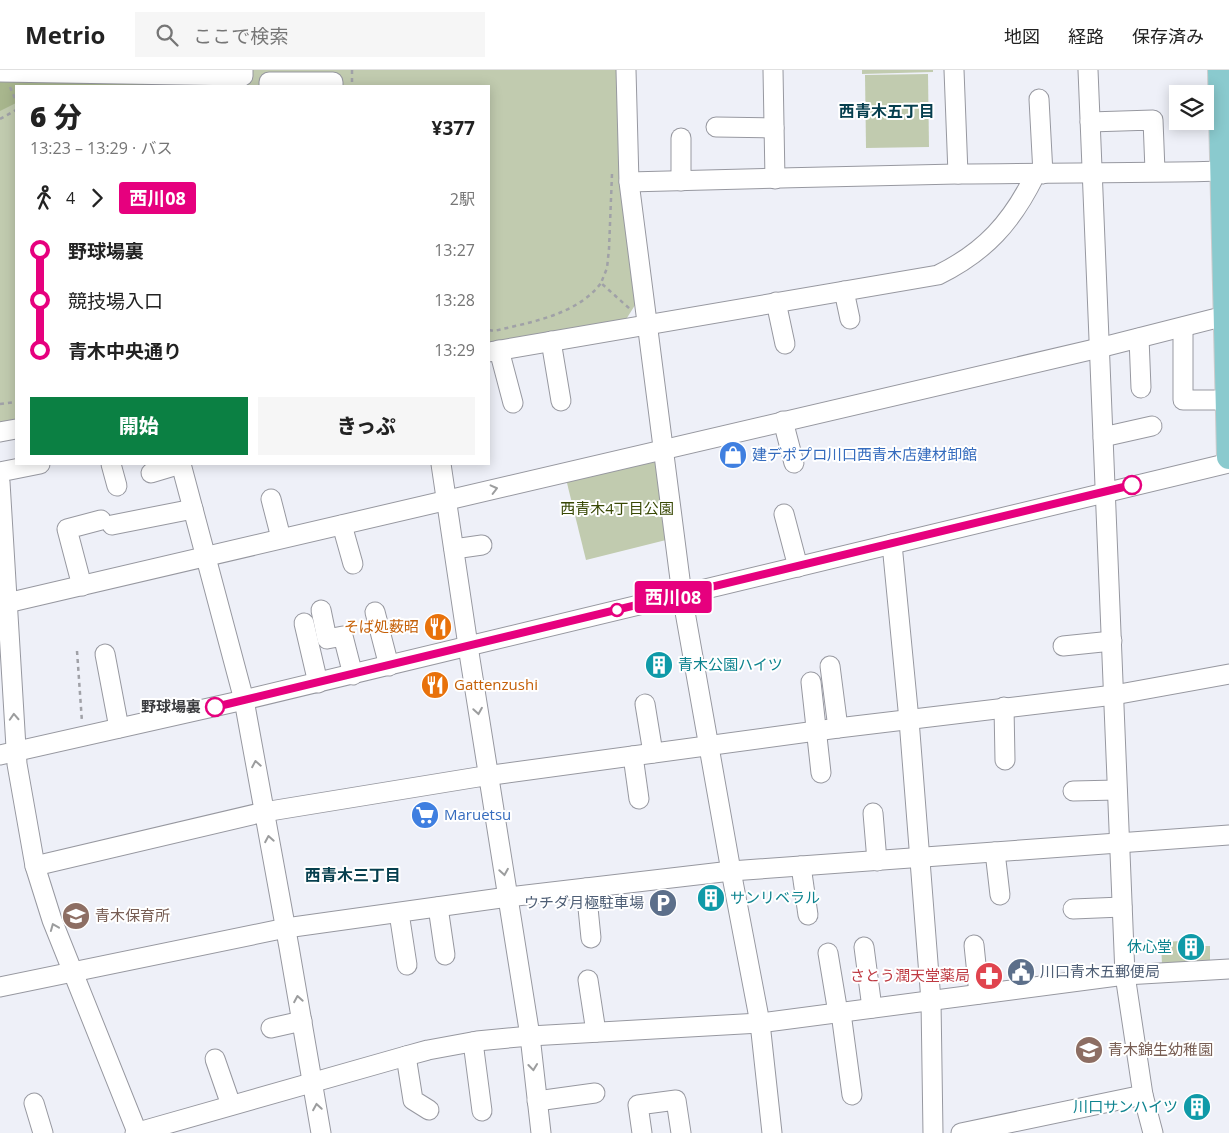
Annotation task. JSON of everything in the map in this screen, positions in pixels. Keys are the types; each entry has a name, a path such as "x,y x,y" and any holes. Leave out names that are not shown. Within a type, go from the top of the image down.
{"main road":[{"path":"1220,70 1226,171 1229,457"}],"street":[{"path":"0,72 244,76 244,70"},
{"path":"626,70 629,182 682,595 760,1023 772,1133"},
{"path":"773,70 775,179"},
{"path":"954,70 958,174"},
{"path":"1088,70 1126,975 1143,1095 1152,1133"},
{"path":"268,85 268,82 333,82 333,85"},
{"path":"513,403 494,351 938,275 958,265 978,252 999,232 1039,174 1039,100"},
{"path":"1090,122 1153,120 1155,172"},
{"path":"716,127 774,128"},
{"path":"681,138 681,181"},
{"path":"629,182 958,174 1226,171"},
{"path":"844,291 850,319"},
{"path":"776,302 785,344"},
{"path":"7,603 447,501 664,448 1099,348 1228,315"},
{"path":"1182,327 1182,400 1228,400"},
{"path":"1139,338 1141,388"},
{"path":"551,341 562,401"},
{"path":"783,421 794,463"},
{"path":"1104,437 1152,426"},
{"path":"0,432 15,429"},
{"path":"8,753 318,683 1106,491 1229,463"},
{"path":"0,472 35,465"},
{"path":"112,465 117,486"},
{"path":"151,473 178,465"},
{"path":"181,465 244,700 321,1133"},
{"path":"441,465 530,1036 541,1133"},
{"path":"0,482 7,603 8,753 18,777 35,866 52,920 136,1133 313,1081 428,1050 473,1042 530,1036 760,1023 1126,975 1229,969"},
{"path":"271,499 282,538"},
{"path":"82,586 67,529 193,509"},
{"path":"784,514 798,567"},
{"path":"342,525 353,564"},
{"path":"454,549 482,544"},
{"path":"892,544 921,857 932,1001 933,1133"},
{"path":"321,610 328,639 343,636 353,674"},
{"path":"374,612 389,666"},
{"path":"304,623 318,683"},
{"path":"1062,646 1112,641"},
{"path":"105,654 119,728"},
{"path":"830,666 838,728"},
{"path":"35,866 264,812 488,775 838,728 1114,695 1229,674"},
{"path":"811,682 821,773"},
{"path":"645,704 653,753"},
{"path":"1004,707 1005,760"},
{"path":"633,756 639,800"},
{"path":"1074,791 1118,790"},
{"path":"873,813 877,860"},
{"path":"0,987 286,928 508,897 731,871 1229,836"},
{"path":"995,852 1000,895"},
{"path":"801,866 808,915"},
{"path":"586,888 591,938"},
{"path":"438,907 445,954"},
{"path":"1073,909 1122,907"},
{"path":"399,913 407,965"},
{"path":"974,945 979,994"},
{"path":"864,946 872,1008"},
{"path":"828,953 840,1013 852,1095"},
{"path":"588,980 596,1032"},
{"path":"271,1028 302,1021"},
{"path":"473,1042 482,1111"},
{"path":"406,1056 412,1100 429,1110"},
{"path":"215,1059 231,1105"},
{"path":"537,1101 594,1093"},
{"path":"961,1133 1143,1095"},
{"path":"642,1133 638,1104 676,1100 681,1133"},
{"path":"34,1103 43,1133"}],"path":[{"path":"352,70 352,85"},
{"path":"0,119 15,111"},
{"path":"490,330 494,331 532,322 566,310 592,295 601,283 607,268 609,249 612,166"},
{"path":"601,283 648,324"},
{"path":"0,404 15,402"},
{"path":"77,651 82,726"}],"green space":[{"path":"0,70 620,70 637,302 625,321 490,343 490,85 15,85 15,420 0,423"},
{"path":"862,70 933,70 933,72 862,74"},
{"path":"928,74 929,147 866,148 865,75"},
{"path":"67,81 183,85 15,85 15,104 0,111 0,82"},
{"path":"207,83 217,85 183,85"},
{"name":"西青木4丁目公園","path":"657,460 666,540 586,560 566,479"},
{"path":"1182,941 1182,956 1200,955 1200,946 1210,946 1210,963 1162,965 1161,942"}],"bus line":[{"name":"西川08","path":"215,707 1132,485"}],"place":[{"name":"建デポプロ川口西青木店建材卸館","path":"733,455"},
{"name":"そば処薮昭","path":"438,627"},
{"name":"青木公園ハイツ","path":"659,665"},
{"name":"Gattenzushi","path":"435,685"},
{"name":"野球場裏","path":"215,707"},
{"name":"Maruetsu","path":"425,815"},
{"name":"サンリベラル","path":"711,898"},
{"name":"ウチダ月極駐車場","path":"663,903"},
{"name":"青木保育所","path":"76,916"},
{"name":"休心堂","path":"1191,947"},
{"name":"川口青木五郵便局","path":"1021,972"},
{"name":"さとう潤天堂薬局","path":"989,976"},
{"name":"青木錦生幼稚園","path":"1089,1050"},
{"name":"川口サンハイツ","path":"1197,1107"}],"district":[{"name":"西青木五丁目","path":"887,111"},
{"name":"西青木三丁目","path":"353,875"}]}
